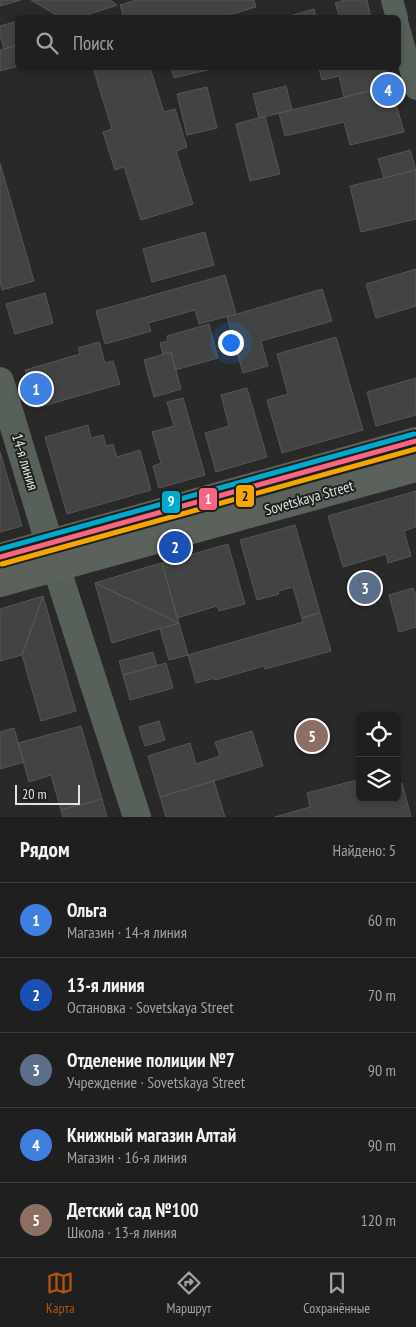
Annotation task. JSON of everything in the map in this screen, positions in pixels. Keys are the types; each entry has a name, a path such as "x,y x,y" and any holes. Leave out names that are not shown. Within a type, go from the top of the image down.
{"main road":[{"name":"Sovetskaya Street","path":"0,583 53,555 416,441"},
{"name":"Sovetskaya Street","path":"0,557 53,555 416,468"}],"street":[{"path":"392,0 396,15"},
{"path":"401,35 416,88"},
{"name":"14-я линия","path":"0,381 53,555 137,817"}],"building":[{"path":"0,0 21,0 0,6"},
{"path":"31,0 110,0 117,5 87,15 56,15"},
{"path":"136,0 254,0 256,7 229,15 123,15 120,5"},
{"path":"345,0 367,0 370,15 339,15 335,3"},
{"path":"314,9 315,15 293,15"},
{"path":"15,22 15,46 4,49 0,35 0,26"},
{"path":"15,46 15,67 0,71 0,50"},
{"path":"151,70 164,112 175,109 187,147 176,151 193,204 141,220 124,167 115,170 103,132 112,129 94,71"},
{"path":"172,70 207,70 174,78"},
{"path":"320,70 387,70 391,86 344,97 339,76 322,80"},
{"path":"286,86 292,110 259,118 253,94"},
{"path":"391,86 404,132 350,145 344,122 285,136 279,113"},
{"path":"207,87 217,128 187,135 177,94"},
{"path":"265,116 280,174 250,181 236,124"},
{"path":"410,150 416,170 384,178 378,159"},
{"path":"0,163 34,281 2,290 0,282"},
{"path":"416,170 416,219 361,232 350,186"},
{"path":"205,232 214,265 152,282 143,249"},
{"path":"416,269 416,306 376,318 366,284"},
{"path":"225,275 236,314 199,324 195,310 148,323 151,331 105,344 96,311"},
{"path":"322,289 332,321 261,341 268,366 243,373 227,317"},
{"path":"45,293 53,323 15,334 6,304"},
{"path":"209,324 218,358 175,370 171,352 163,354 160,343 168,341 167,336"},
{"path":"336,337 363,430 282,453 267,400 288,394 277,354"},
{"path":"99,342 105,363 113,361 120,384 36,408 25,370 80,354 78,348"},
{"path":"171,352 181,389 154,397 144,360"},
{"path":"416,378 416,415 376,426 367,392"},
{"path":"247,388 267,457 216,472 205,433 229,426 221,395"},
{"path":"183,398 205,475 159,488 153,466 161,463 152,432 174,426 167,402"},
{"path":"88,425 91,438 103,435 106,446 113,444 117,457 140,450 151,490 67,514 45,437"},
{"path":"0,452 22,526 0,532"},
{"path":"416,491 416,527 404,531 411,556 388,563 386,554 343,567 328,516"},
{"path":"295,525 320,613 302,618 293,587 278,591 279,594 257,600 240,540"},
{"path":"228,544 245,604 219,611 217,606 177,618 162,563"},
{"path":"162,563 179,623 95,583 147,567"},
{"path":"95,583 179,623 112,643"},
{"path":"413,588 416,596 416,627 399,632 389,595"},
{"path":"43,596 76,711 41,721 22,655"},
{"path":"43,596 22,655 0,661 0,609"},
{"path":"320,613 331,651 265,669 264,666 215,680 215,678 196,683 188,655 303,622 302,618"},
{"path":"179,623 188,655 169,660 160,629"},
{"path":"153,652 157,666 123,675 119,661"},
{"path":"166,663 173,688 130,700 123,675"},
{"path":"159,721 165,740 145,746 139,727"},
{"path":"81,726 102,799 61,810 51,775 29,782 18,743"},
{"path":"14,728 24,762 0,769 0,732"},
{"path":"252,731 263,766 160,797 148,756 190,743 196,764 220,756 215,742"},
{"path":"356,780 356,802 401,802 402,783 411,817 275,817 310,807 307,793"},
{"path":"214,781 225,817 166,817 160,797"},
{"path":"102,799 107,817 63,817 61,810"}],"transit line":[{"name":"9","path":"0,549 414,434"},
{"name":"1","path":"0,557 416,441"},
{"name":"2","path":"2,564 416,449"}],"place":[{"name":"Книжный магазин Алтай","path":"388,90"},
{"name":"Ольга","path":"36,389"},
{"name":"13-я линия","path":"175,547"},
{"name":"Отделение полиции №7","path":"365,588"},
{"name":"Детский сад №100","path":"312,736"}]}
